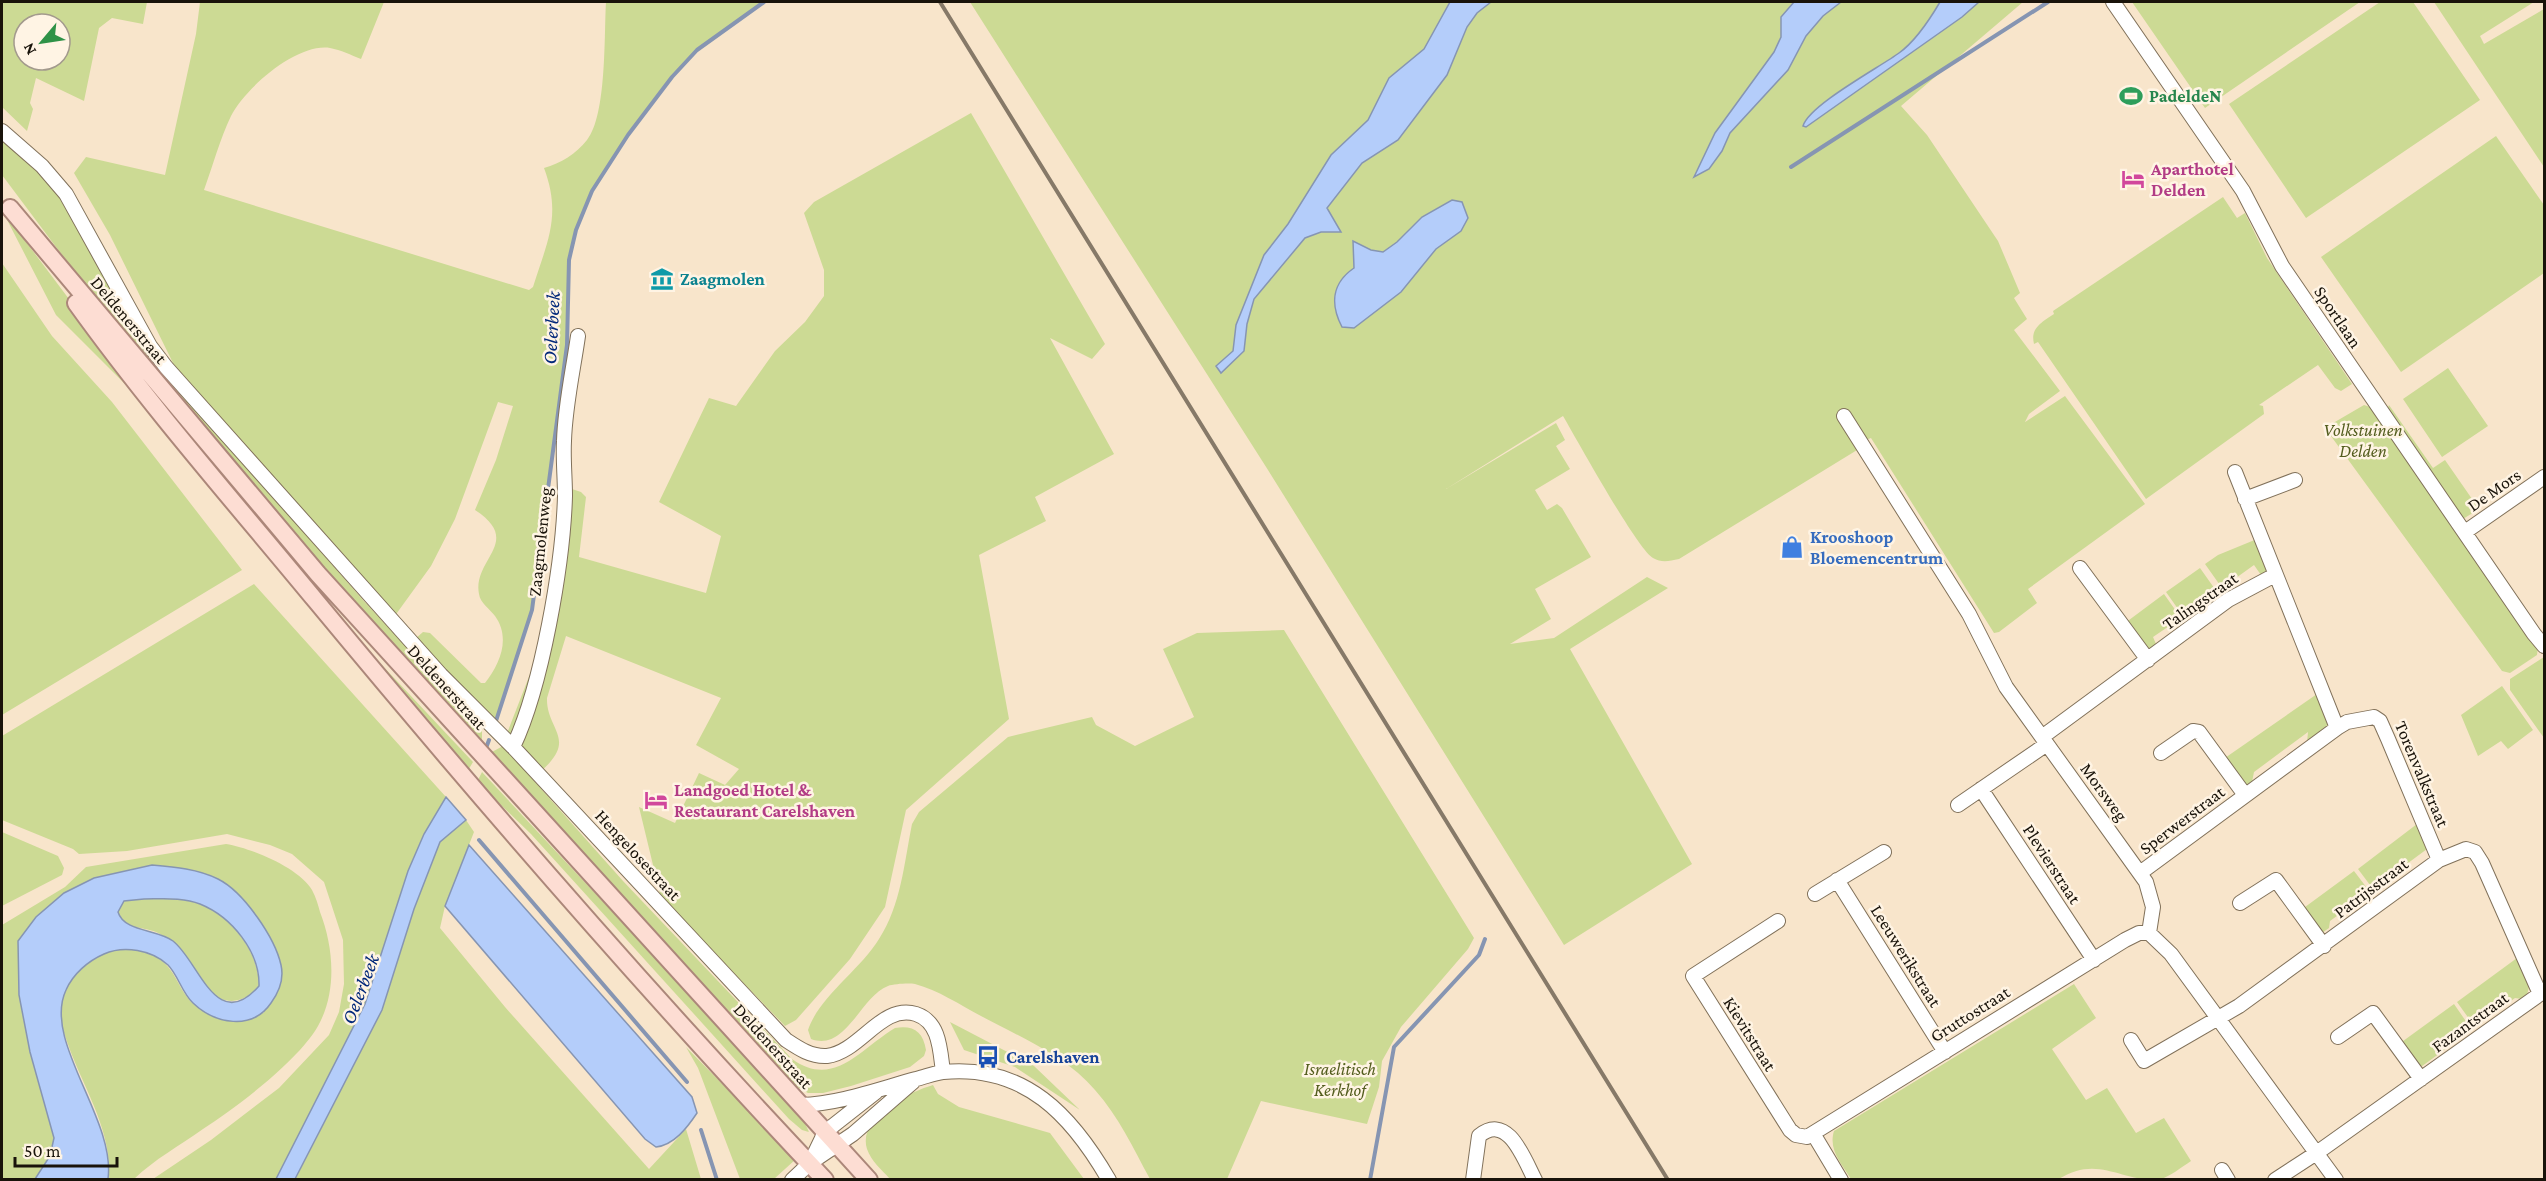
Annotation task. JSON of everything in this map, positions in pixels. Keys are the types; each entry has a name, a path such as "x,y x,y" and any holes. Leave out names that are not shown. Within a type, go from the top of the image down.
{"main road":[{"name":"Deldenerstraat","path":"6,202 318,574 869,1179"},
{"name":"Deldenerstraat","path":"6,202 78,306 155,404 424,732 582,915 825,1179"}],"street":[{"name":"Sportlaan","path":"2113,2 2243,191 2282,266 2544,646"},
{"name":"Deldenerstraat","path":"2,131 42,166 66,194 157,356 317,536"},
{"name":"Zaagmolenweg","path":"513,747 533,686 552,600 565,498 564,440 578,336"},
{"name":"Morsweg","path":"1844,416 1969,614 2006,687 2140,873 2152,899 2153,917 2149,933"},
{"path":"2235,472 2337,728"},
{"name":"De Mors","path":"2464,532 2544,477"},
{"path":"2245,500 2295,480"},
{"name":"Hengelosestraat","path":"317,536 441,675 513,747 786,1040 812,1054 829,1056 849,1048 892,1016 910,1012 926,1018 936,1032 943,1072"},
{"path":"2080,568 2148,660"},
{"name":"Talingstraat","path":"2044,741 2228,600 2275,575"},
{"name":"Torenvalkstraat","path":"2337,728 2365,717 2374,717 2380,721 2439,860"},
{"name":"Sperwerstraat","path":"2140,873 2337,728"},
{"name":"Sperwerstraat","path":"2161,753 2193,731 2199,732 2245,795"},
{"path":"1958,805 2044,741"},
{"name":"Plevierstraat","path":"1981,789 2094,960"},
{"path":"2439,860 2466,849 2475,852 2542,992"},
{"path":"1815,894 1884,852"},
{"name":"Patrijsstraat","path":"2131,1040 2144,1061 2217,1018 2324,946 2439,860"},
{"name":"Leeuwerikstraat","path":"1837,880 1945,1052"},
{"path":"2240,903 2276,880 2324,946"},
{"name":"Kievitstraat","path":"1778,921 1693,976 1790,1130 1801,1137 1814,1135"},
{"path":"2149,933 2171,954 2336,1179"},
{"name":"Gruttostraat","path":"1814,1135 2131,936 2149,933"},
{"name":"Fazantstraat","path":"2275,1179 2318,1152 2542,992"},
{"path":"2338,1036 2373,1012 2421,1079"},
{"path":"801,1105 821,1105 943,1072 972,1073 1003,1079 1043,1098 1073,1124 1109,1179"},
{"path":"792,1179 810,1163 838,1145 917,1079"},
{"path":"810,1163 825,1132 881,1088"},
{"path":"1473,1179 1479,1136 1493,1128 1502,1129 1511,1136 1535,1179"},
{"path":"1814,1135 1841,1179"}],"green space":[{"path":"2,2 147,2 143,24 112,18 99,28 84,101 36,78 30,103 33,109 27,131 2,107"},
{"path":"200,2 384,2 361,59 330,48 317,48 288,60 273,70 248,93 231,116 204,190 529,290 533,287 547,242 552,215 552,201 544,168 568,157 583,145 593,128 598,113 603,74 606,2 764,2 698,50 672,77 628,135 592,191 576,230 569,260 567,345 532,610 496,721 415,639 423,632 430,633 481,683 485,683 499,659 503,642 500,624 481,600 479,594 482,571 496,541 495,532 489,521 475,510 496,460 513,406 498,402 455,519 431,566 394,617 174,365 110,235 74,173 86,157 165,175 196,34"},
{"path":"970,2 2023,2 1901,106 1927,135 1998,241 2020,293 2014,298 2027,319 2014,330 2060,391 2029,414 2025,422 2065,396 2145,504 2028,589 2037,603 1999,632 1994,633 1871,438 1860,442 1862,447 1679,559 1669,561 1659,561 1653,558 1634,535 1563,416 1446,489 1556,423 1565,440 1556,446 1570,469 1535,490 1547,510 1557,504 1562,508 1591,557 1535,589 1551,619 1510,644 1554,638 1647,577 1668,588 1570,649 1692,864 1564,945 1268,470"},
{"path":"2132,2 2360,2 2205,108"},
{"path":"2380,2 2413,2 2480,100 2306,218 2229,104"},
{"path":"2434,2 2534,2 2480,36 2484,44 2544,9 2544,167"},
{"path":"971,113 1105,344 1092,359 1050,338 1114,454 1035,497 1046,521 979,555 1009,719 906,810 885,907 850,959 796,1020 785,1026 661,898 639,807 675,823 699,773 725,785 739,769 696,745 721,698 566,636 547,698 548,709 559,743 551,761 540,772 506,736 537,656 548,615 563,486 581,492 586,497 579,557 706,593 721,536 659,502 709,398 736,406 775,351 805,322 824,296 824,270 804,213 814,202"},
{"path":"2496,136 2544,205 2544,273 2401,372 2321,257"},
{"path":"2,137 56,188 163,371 363,600 482,725 482,744 369,623 140,352 59,251 2,175"},
{"path":"2223,197 2237,218 2245,213 2267,258 2352,384 2341,391 2335,388 2318,365 2259,405 2263,406 2264,414 2146,499 2038,342 2034,344 2035,330 2054,314 2053,311"},
{"path":"2,210 157,416 56,315"},
{"path":"2,263 52,336 112,402 242,570 2,715"},
{"path":"2448,368 2488,426 2442,457 2403,399"},
{"name":"Volkstuinen Delden","path":"2364,405 2373,408 2538,647 2537,655 2510,673 2502,671 2328,432 2328,426"},
{"path":"2389,405 2433,468 2445,460 2479,509 2463,519 2387,410"},
{"path":"2257,539 2268,571 2261,575 2254,565 2222,588 2205,564 2218,555"},
{"path":"2200,568 2217,592 2183,616 2166,592"},
{"path":"254,584 446,797 424,834 408,871 365,1004 276,1179 153,1179 211,1140 279,1088 329,1035 339,1012 344,984 343,940 324,882 292,854 270,845 227,834 127,851 79,854 73,849 2,820 2,736"},
{"path":"2164,594 2181,618 2153,637 2156,644 2146,651 2125,623"},
{"name":"Israelitisch Kerkhof","path":"1284,630 1474,938 1468,949 1401,1027 1382,1061 1379,1087 1367,1124 1261,1101 1227,1179 1150,1179 1111,1111 1083,1078 1042,1048 932,990 912,984 888,986 878,992 852,1022 834,1038 823,1041 811,1039 808,1030 813,1018 830,995 871,950 886,926 901,884 912,824 919,812 1008,737 1092,717 1096,725 1135,746 1194,717 1163,649 1197,633"},
{"path":"364,646 473,762 467,772"},
{"path":"2544,657 2544,738 2510,690 2510,679"},
{"path":"2502,686 2533,730 2508,749 2501,741 2478,756 2461,715"},
{"path":"2317,694 2328,721 2327,729 2307,743 2308,732 2254,772 2252,782 2244,787 2222,760"},
{"path":"503,746 623,881 792,1059 807,1067 821,1070 834,1068 846,1063 895,1028 901,1027 912,1029 920,1034 925,1043 924,1056 910,1067 823,1093 808,1093 792,1084 490,753"},
{"path":"482,772 800,1113 809,1132 802,1130 789,1119 531,834 477,782"},
{"path":"466,820 474,832 445,906 440,928 505,1007 649,1169 686,1129 701,1179 295,1180 382,1010 414,909 440,841"},
{"path":"2417,824 2427,849 2373,889 2358,869"},
{"path":"2,832 58,856 64,868 62,875 2,906"},
{"path":"226,844 248,850 286,867 306,882 317,901 331,955 331,984 324,1013 309,1040 266,1082 134,1179 108,1179 109,1163 103,1130 70,1050 59,1011 68,985 77,974 86,965 107,953 119,949 132,949 160,959 168,967 185,994 201,1009 222,1013 264,1013 258,917 221,880 152,865 94,878 64,893 19,995 30,1052 54,1138 50,1156 35,1179 2,1179 2,925 65,887 86,867"},
{"path":"2354,871 2370,892 2330,921 2329,928 2319,935 2301,910"},
{"path":"187,900 212,910 223,918 242,937 249,949 258,973 259,986 248,996 235,1001 221,999 207,990 185,955 175,945 159,933 128,925 120,918 117,912 124,901"},
{"path":"2517,958 2529,987 2527,995 2522,999 2515,998 2475,1027 2457,1002"},
{"path":"2074,984 2096,1018 2052,1049 2086,1100 2107,1088 2136,1133 2164,1118 2191,1161 2159,1180 2096,1169 2084,1169 2057,1180 1851,1179 1834,1151 1834,1131"},
{"path":"2454,1004 2472,1030 2418,1069 2399,1044"},
{"path":"950,1022 1034,1066 1080,1110 1015,1067 964,1050"},
{"path":"686,1047 796,1159 774,1179 740,1179 698,1068"},
{"path":"933,1085 938,1094 959,1107 1050,1133 1084,1179 890,1179 867,1149 866,1138 870,1127 877,1117 899,1100"}],"water":[{"path":"1450,2 1491,2 1477,13 1467,27 1447,75 1398,140 1362,163 1327,208 1341,232 1321,232 1305,238 1254,299 1247,324 1244,351 1221,373 1216,366 1233,351 1236,325 1264,255 1288,224 1331,155 1368,120 1389,78 1424,49"},
{"path":"1794,2 1841,2 1823,16 1806,36 1788,70 1730,133 1722,151 1709,169 1694,177 1715,133 1774,52 1781,37 1781,17"},
{"path":"1940,2 1979,2 1962,17 1806,127 1803,126 1808,117 1831,97 1905,48 1922,29"},
{"path":"1452,200 1462,202 1468,218 1461,231 1436,249 1401,292 1354,328 1342,327 1336,310 1335,294 1341,280 1354,268 1353,241 1371,250 1383,252 1397,242 1422,217"},
{"path":"446,797 466,820 440,842 414,909 382,1010 295,1179 276,1179 365,1004 408,871 424,834"},
{"path":"469,845 692,1097 697,1113 684,1130 669,1143 656,1147 645,1139 445,906"},
{"path":"152,865 194,871 218,879 238,894 265,929 278,954 282,970 281,980 274,999 263,1012 244,1021 233,1021 212,1016 193,1003 168,965 154,956 138,951 120,950 104,954 87,964 69,984 61,1010 64,1033 71,1056 92,1106 108,1156 108,1179 35,1179 50,1156 54,1138 30,1052 19,995 18,941 36,917 64,893 94,878","holes":["180,899 193,902 212,910 223,918 242,937 249,949 255,961 259,986 244,999 231,1002 220,999 173,941 134,927 121,918 118,912 124,901"]}],"waterway":[{"name":"Oelerbeek","path":"496,721 532,610 567,345 569,260 576,230 592,191 628,135 672,77 697,50 764,2"},
{"path":"1791,167 2048,2"},
{"name":"Oelerbeek","path":"486,748 489,740"},
{"path":"479,840 687,1082"},
{"path":"1370,1180 1394,1047 1479,955 1485,939"},
{"path":"701,1130 717,1180"}],"railway":[{"path":"940,2 1668,1180"}],"place":[{"name":"PadeldeN","path":"2131,96"},
{"name":"Aparthotel Delden","path":"2133,179"},
{"name":"Zaagmolen","path":"662,279"},
{"name":"Krooshoop Bloemencentrum","path":"1792,547"},
{"name":"Landgoed Hotel & Restaurant Carelshaven","path":"656,800"},
{"name":"Carelshaven","path":"988,1057"}]}
